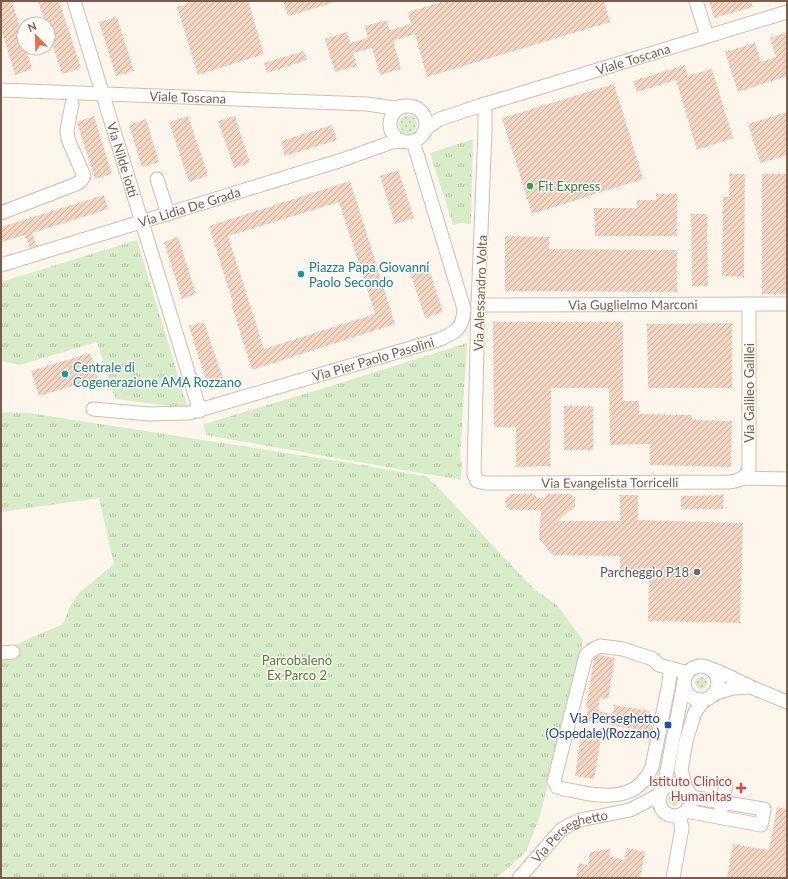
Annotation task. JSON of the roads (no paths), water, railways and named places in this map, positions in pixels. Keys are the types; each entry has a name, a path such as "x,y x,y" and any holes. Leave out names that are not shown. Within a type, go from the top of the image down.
{"street":[{"name":"Via Nilde iotti","path":"74,1 142,222 195,412"},
{"path":"696,1 707,36"},
{"name":"Viale Toscana","path":"424,132 437,120 481,105 787,12"},
{"name":"Viale Toscana","path":"1,90 374,105 394,108 403,106"},
{"path":"1,213 81,181 84,176 68,139 67,130 72,104"},
{"path":"374,105 386,117 391,129 397,138 408,141 420,137 426,126 425,119 418,109 410,106 403,106 393,113 390,121 391,129 387,139 378,147"},
{"name":"Viale Toscana","path":"418,109 428,112 436,112 464,106 481,105"},
{"name":"Via Alessandro Volta","path":"477,480 474,474 478,305 485,132 485,110 481,105"},
{"name":"Via Lidia De Grada","path":"1,265 342,160 392,142 408,141"},
{"name":"Via Pier Paolo Pasolini","path":"93,408 149,414 195,412 438,340 458,330 461,324 464,309 408,141"},
{"path":"157,179 168,214"},
{"name":"Via Galileo Galilei","path":"742,478 747,474 749,469 749,304"},
{"name":"Via Guglielmo Marconi","path":"478,305 787,304"},
{"name":"Via Evangelista Torricelli","path":"477,480 485,483 729,482 742,478 787,479"},
{"path":"670,668 668,688 652,767 643,783 636,788 611,796 557,787 554,781 586,655 600,646 623,650 653,659 659,665 670,668 686,678"},
{"path":"660,793 664,787 672,784 678,784 688,792 764,809 760,825 683,813 671,816 665,813 660,806 660,793 666,776 686,678 693,668 699,666 720,672 787,702"},
{"path":"673,878 682,828 683,813 691,803 681,770 686,741 695,712 709,697 718,684 717,678 710,669"},
{"path":"686,678 686,691 690,696 698,700 733,688 751,687"},
{"path":"720,818 726,784"},
{"name":"Via Perseghetto","path":"630,810 660,793"},
{"name":"Via Perseghetto","path":"519,878 560,831 569,824 580,820 630,810 665,813"}],"place":[{"name":"Fit Express","path":"530,186"},
{"name":"Piazza Papa Giovanni Paolo Secondo","path":"301,274"},
{"name":"Centrale di Cogenerazione AMA Rozzano","path":"65,374"},
{"name":"Parcheggio P18","path":"697,572"},
{"name":"Via Perseghetto (Ospedale)(Rozzano)","path":"668,725"},
{"name":"Istituto Clinico Humanitas","path":"741,788"}],"park label":[{"name":"Parcobaleno Ex Parco 2","path":"297,668"}]}
